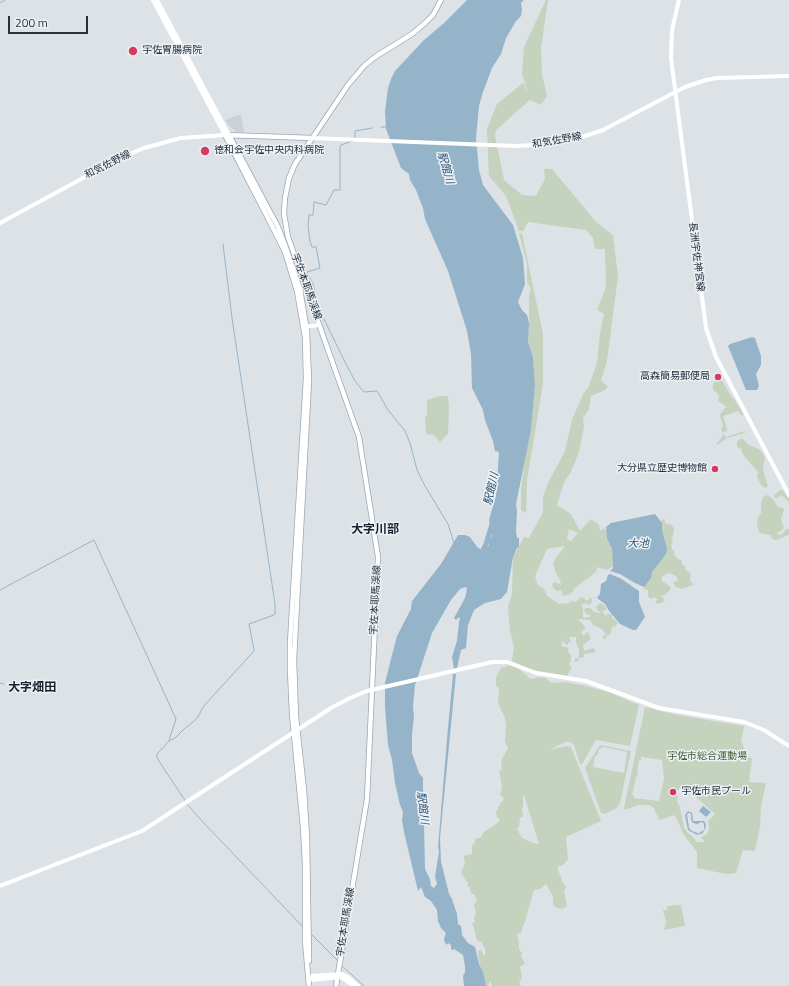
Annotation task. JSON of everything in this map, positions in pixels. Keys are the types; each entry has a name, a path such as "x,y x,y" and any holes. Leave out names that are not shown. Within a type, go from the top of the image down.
{"main road":[{"path":"153,0 227,135"},
{"path":"157,0 227,135"},
{"name":"宇佐本耶馬渓線","path":"336,986 366,799 378,557 359,437 290,243 286,226 284,205 289,178 295,164 342,93 360,71 381,53 418,29 430,19 441,0"},
{"name":"長洲宇佐神宮線","path":"679,0 673,24 671,47 704,317 708,337 722,370 789,495"},
{"name":"和気佐野線","path":"312,138 534,146 558,143 576,139 611,126 676,92 689,86 712,79 789,76"},
{"path":"227,135 312,138"},
{"name":"和気佐野線","path":"0,223 122,157 144,148 181,138 227,135"},
{"name":"宇佐本耶馬渓線","path":"227,135 288,250 298,281 309,353 309,381 294,659 295,732 303,837 305,941 309,986"},
{"path":"276,228 286,226"},
{"path":"305,326 320,325"},
{"path":"0,886 142,831 344,700 367,691 492,662 507,662 540,674 586,681 658,708 744,722 764,730 789,746"},
{"name":"宇佐本耶馬渓線","path":"295,732 306,823 308,931 312,986"},
{"path":"337,976 343,978 353,986"},
{"path":"311,978 313,980 347,976 358,986"}],"shaded area":[{"path":"241,114 244,132 237,132 229,126 225,120"}],"green space":[{"path":"546,0 548,0 541,48 542,74 547,96 541,105 530,100 496,130 495,136 504,180 522,195 536,196 545,179 544,169 552,169 596,222 613,235 618,276 607,361 601,380 608,387 591,396 589,409 583,418 584,427 579,452 571,472 564,482 557,505 571,514 580,531 591,519 599,525 600,531 603,528 608,532 615,565 607,570 596,567 596,572 575,588 571,594 563,596 561,590 557,591 554,589 552,584 555,582 561,585 553,564 565,546 547,549 535,576 538,585 544,589 547,596 559,604 570,603 570,601 576,602 581,597 587,601 590,598 592,599 592,602 589,605 586,603 581,605 583,608 583,618 590,617 591,615 586,614 584,610 586,608 590,608 594,612 601,612 598,611 596,607 600,603 605,606 606,609 602,612 605,616 606,617 607,614 612,615 612,619 618,623 612,627 610,635 606,636 606,639 604,639 602,637 606,634 602,629 593,625 590,620 578,619 586,628 582,631 582,635 588,632 591,639 583,645 584,651 593,648 596,651 593,653 584,654 583,658 579,658 579,649 576,643 576,637 570,637 569,639 571,641 568,645 563,642 563,638 561,646 569,648 568,651 571,655 571,661 569,664 571,669 567,676 531,670 512,661 514,647 510,631 508,607 512,594 513,557 524,537 529,538 543,512 543,497 548,483 565,451 572,420 583,394 588,388 597,363 600,333 604,314 597,310 606,287 605,249 595,249 593,238 586,230 528,222 523,231 519,231 506,196 489,176 487,129 497,104 523,83 528,94 522,74 524,47","holes":["569,529 578,533 573,538 572,542 567,540"]},
{"path":"522,233 543,334 543,384 527,480 526,513 521,510 521,490 525,458 531,430 535,386 533,357 528,342 529,294 531,289 527,282 527,264 519,234"},
{"path":"722,381 744,414 741,415 738,411 723,416 727,429 727,431 723,432 725,437 745,431 745,433 727,438 717,445 723,433 721,430 723,425 720,416 727,407 718,401 718,394 713,390 713,383"},
{"path":"440,396 448,396 449,407 448,434 440,442 434,435 426,434 425,417 427,416 427,400"},
{"path":"742,438 748,444 760,450 765,458 763,470 768,486 765,488 761,485 757,477 758,472 744,456 741,451 742,449 737,447 737,441"},
{"path":"783,490 789,499 789,502 782,495 777,498 774,497 775,494"},
{"path":"767,495 772,498 778,507 783,508 784,510 781,519 784,528 777,534 782,535 786,529 789,529 789,535 776,540 772,539 771,535 760,533 758,529 757,523 758,517 761,513 761,503 763,497"},
{"path":"664,519 666,524 672,525 674,529 673,536 671,538 673,542 671,545 674,555 682,561 682,565 685,566 686,570 691,574 690,580 693,585 682,589 676,587 673,583 678,580 676,576 668,573 663,576 661,580 671,587 665,595 661,595 665,601 658,604 655,602 658,599 654,597 651,599 648,597 648,590 644,589 643,584 660,522"},
{"path":"579,658 579,661 574,662 575,659"},
{"path":"508,665 517,668 527,675 528,678 533,679 538,677 545,678 552,683 563,682 582,685 611,693 639,705 630,746 596,740 582,764 580,764 574,745 570,742 565,742 549,750 566,746 571,747 601,821 566,837 568,859 563,865 557,867 566,887 564,891 567,906 562,909 555,907 553,904 553,896 546,884 540,889 534,890 524,925 522,927 522,932 517,935 519,949 522,953 521,956 525,964 520,966 522,978 519,981 521,986 492,986 490,981 488,986 485,986 478,951 481,950 483,955 485,955 485,948 482,942 478,941 476,938 472,924 475,922 474,918 476,914 474,905 477,900 474,894 471,894 470,887 467,886 468,883 461,873 465,864 464,856 472,854 472,845 474,844 476,838 480,838 484,832 500,820 497,817 496,812 501,802 504,800 500,795 502,787 499,771 502,770 501,761 508,748 505,741 505,718 498,703 499,688 496,686 496,677 501,668","holes":["524,795 539,844 522,838 517,829 519,827 520,818 523,816 522,809"]},
{"name":"宇佐市総合運動場","path":"645,707 677,715 744,726 741,741 748,757 752,758 749,782 766,783 755,851 743,850 736,873 721,873 697,868 697,852 684,835 675,815 659,820 654,808 649,805 638,805 625,810 624,808","holes":["641,757 662,760 664,779 659,801 634,798 632,795 638,773 639,760 641,760","679,788 687,789 715,814 708,821 708,833 701,838 704,842 696,842 684,828 680,807 677,802 678,796 676,795"]},
{"path":"600,745 631,751 620,803 617,808 605,814 601,813 585,768","holes":["604,747 627,752 624,773 593,767 595,756 597,756 599,749"]},
{"path":"681,905 685,926 664,930 666,922 663,910 667,910 667,906"}],"water":[{"path":"467,0 524,0 521,3 521,16 516,21 506,38 501,54 492,68 483,92 479,106 476,138 479,170 483,185 513,225 523,258 525,284 518,302 522,310 527,315 529,323 528,342 533,357 535,386 531,430 516,504 516,532 517,538 519,538 519,547 517,548 513,557 507,592 501,599 485,603 474,610 468,625 466,648 461,650 457,668 454,669 452,657 457,641 460,619 459,617 456,620 454,618 465,598 466,587 460,589 451,600 432,633 415,685 412,753 419,773 423,778 422,797 425,869 430,879 431,886 434,888 437,884 435,876 439,852 438,847 453,674 456,674 440,838 441,861 449,894 457,914 458,924 461,926 462,935 468,943 475,947 486,986 464,986 463,976 465,966 463,955 454,949 451,949 451,945 448,943 447,945 445,943 444,939 446,933 441,928 438,921 437,910 431,901 425,897 421,887 418,891 404,832 402,820 403,812 395,783 392,760 388,745 385,707 385,683 392,655 397,636 411,609 412,601 441,564 458,535 470,537 478,548 481,549 489,545 488,541 492,536 489,520 496,496 499,452 495,451 483,410 472,388 471,354 467,331 448,271 425,219 423,208 416,190 410,180 409,174 401,168 386,129 385,111 388,88 395,71 424,40"},
{"path":"752,337 755,338 761,356 761,365 756,374 759,386 757,390 746,390 728,346"},
{"name":"大池","path":"655,514 662,523 662,530 667,549 666,554 652,572 651,578 644,587 620,574 610,571 613,568 612,549 607,538 606,527 611,523"},
{"path":"610,574 620,578 639,591 639,602 645,617 636,630 620,624 605,604 597,598 600,594 601,584 606,581 608,575"},
{"path":"703,806 711,812 706,817 699,811"},
{"path":"688,811 692,813 693,821 705,822 706,826 703,833 698,835 704,830 704,824 702,822 697,824 693,823 691,820 691,814 689,813 687,814 689,828 698,833 697,835 688,830 685,815"}],"waterway":[{"path":"0,3 5,0"},
{"path":"381,127 386,127"},
{"path":"355,138 355,131 372,128"},
{"path":"352,141 341,145 340,148 340,190 334,190 326,205 314,202 313,215 309,215 308,226 310,241 312,247 316,247 320,268 307,272 313,284 320,311 355,381 364,392 377,391 388,410 405,431 410,443 417,470 448,524 454,543"},
{"path":"186,802 157,758 157,754 169,741 175,738 198,717 203,707 253,652 254,650 249,624 274,615 275,613 275,604 232,318 223,244"},
{"name":"駅館川","path":"481,554 486,544 493,521"},
{"path":"0,590 94,540 176,719 169,740"},
{"path":"0,683 4,684"},
{"path":"187,804 303,927"},
{"path":"310,933 339,962"},
{"path":"341,965 364,986"}],"place":[{"name":"宇佐胃腸病院","path":"133,51"},
{"name":"徳和会宇佐中央内科病院","path":"205,151"},
{"name":"高森簡易郵便局","path":"718,377"},
{"name":"大分県立歴史博物館","path":"715,469"},
{"name":"宇佐市民プール","path":"673,792"}],"district":[{"name":"大字川部","path":"375,530"},
{"name":"大字畑田","path":"32,688"}]}
